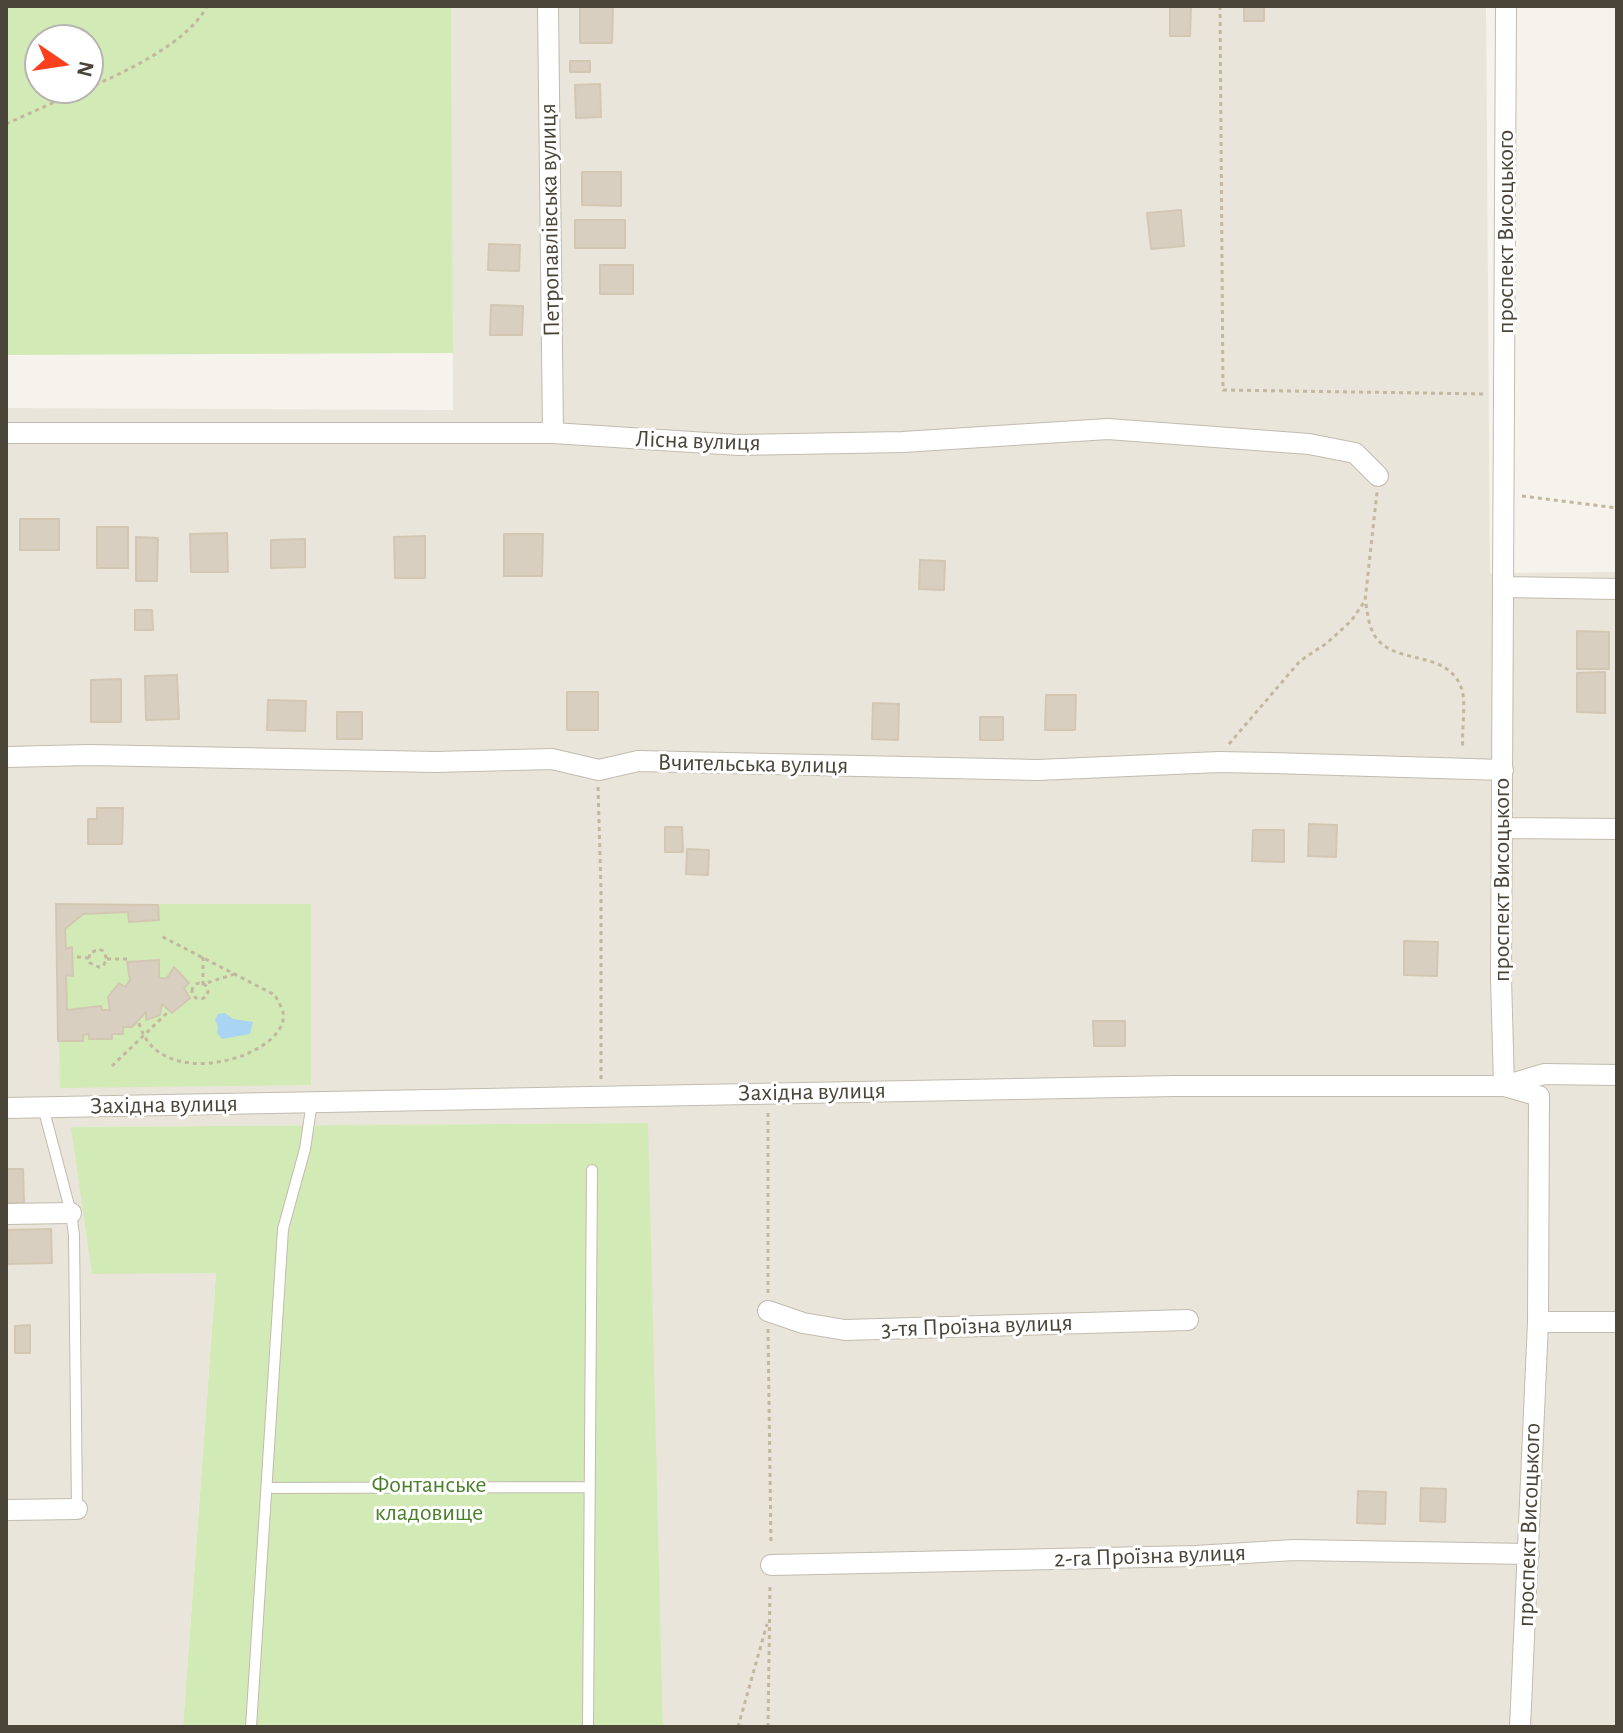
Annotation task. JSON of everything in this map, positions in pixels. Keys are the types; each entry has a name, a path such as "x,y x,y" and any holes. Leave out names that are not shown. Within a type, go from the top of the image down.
{"street":[{"name":"Петропавлівська вулиця","path":"548,6 553,433"},
{"name":"проспект Висоцького","path":"1506,6 1501,978 1504,1086 1539,1096 1538,1322 1520,1727"},
{"name":"Лісна вулиця","path":"6,433 553,433 738,445 903,442 1108,429 1309,444 1355,453 1378,476"},
{"path":"1505,587 1617,589"},
{"name":"Вчительська вулиця","path":"6,757 90,755 435,762 552,759 599,770 638,761 1038,770 1219,762 1503,770"},
{"path":"1504,828 1617,829"},
{"name":"Західна вулиця","path":"6,1108 1175,1086 1504,1086 1544,1074 1617,1075"},
{"path":"6,1214 71,1213"},
{"name":"3-тя Проїзна вулиця","path":"768,1311 803,1323 845,1330 1188,1320"},
{"path":"1538,1322 1617,1322"},
{"path":"6,1510 77,1509"},
{"name":"2-га Проїзна вулиця","path":"771,1565 1196,1556 1294,1550 1529,1554"}],"lane":[{"path":"251,1727 283,1229 305,1149 312,1102"},
{"path":"43,1107 74,1235 77,1509"},
{"path":"588,1727 592,1170"},
{"path":"267,1488 590,1487"}],"path":[{"path":"104,81 138,66 201,19 207,6"},
{"path":"1220,6 1223,390 1505,394"},
{"path":"6,124 52,104"},
{"path":"1378,476 1365,601 1370,626 1376,638 1387,648 1438,663 1452,673 1462,689 1462,748 1475,769"},
{"path":"1505,496 1530,496 1617,508"},
{"path":"1219,762 1234,737 1300,661 1327,643 1351,621 1365,601"},
{"path":"599,770 596,803 601,889 601,1095"},
{"path":"139,1023 148,1044 169,1058 195,1065 255,1052 281,1028 284,1013 275,995 159,935"},
{"path":"99,949 107,959 99,967 90,963 90,953 99,949"},
{"path":"77,957 89,958"},
{"path":"203,957 203,984 207,986 208,995 196,999 193,988 199,983 203,984 235,974"},
{"path":"107,959 130,959"},
{"path":"112,1066 167,1013"},
{"path":"768,1093 771,1565 768,1727"},
{"path":"738,1727 768,1621"}],"shaded area":[{"path":"451,6 1486,6 1490,573 1617,572 1617,1727 663,1727 647,1123 71,1127 216,1272 183,1727 6,1727 6,408 453,410"}],"green space":[{"path":"6,6 451,6 453,353 6,355"},
{"path":"56,904 311,904 311,1085 60,1088"},
{"name":"Фонтанське кладовище","path":"648,1123 663,1727 183,1727 216,1273 92,1274 71,1127"}],"water":[{"path":"225,1013 233,1019 253,1022 250,1034 222,1039 217,1033 215,1020 218,1014"}],"building":[{"path":"580,6 613,6 612,43 580,43"},
{"path":"1170,6 1191,6 1190,36 1170,36"},
{"path":"1244,6 1264,6 1264,21 1244,21"},
{"path":"570,61 590,61 590,72 570,72"},
{"path":"600,84 601,117 576,118 575,85"},
{"path":"582,172 621,172 621,206 582,205"},
{"path":"1181,210 1184,246 1151,249 1147,213"},
{"path":"575,220 625,220 625,248 575,248"},
{"path":"489,244 520,245 519,271 488,270"},
{"path":"600,265 633,265 633,294 600,294"},
{"path":"491,305 523,306 522,335 490,335"},
{"path":"20,519 59,519 59,550 20,550"},
{"path":"97,527 128,527 128,568 97,568"},
{"path":"227,533 228,572 191,572 190,534"},
{"path":"504,534 543,534 542,576 504,576"},
{"path":"425,536 425,578 395,578 394,537"},
{"path":"136,537 158,538 157,581 136,581"},
{"path":"305,539 305,567 271,568 271,540"},
{"path":"920,560 945,561 944,590 919,589"},
{"path":"135,610 152,610 153,630 135,630"},
{"path":"1577,631 1609,632 1609,669 1577,669"},
{"path":"1605,672 1605,713 1577,712 1577,673"},
{"path":"177,675 179,719 146,720 145,676"},
{"path":"121,679 121,722 91,722 91,680"},
{"path":"567,692 598,692 598,730 567,730"},
{"path":"1046,695 1076,695 1075,730 1045,730"},
{"path":"268,700 306,701 305,731 267,730"},
{"path":"873,703 899,704 898,740 872,739"},
{"path":"337,712 362,712 362,739 337,739"},
{"path":"980,717 1003,717 1003,740 980,740"},
{"path":"97,808 123,808 122,844 88,844 88,819 97,819"},
{"path":"1309,824 1337,825 1336,857 1308,856"},
{"path":"665,827 682,827 683,852 665,852"},
{"path":"1253,830 1284,830 1284,862 1252,861"},
{"path":"687,849 709,850 708,875 686,874"},
{"path":"56,904 158,905 159,920 129,922 128,912 83,914 65,929 66,949 72,947 73,976 66,975 67,1010 101,1006 102,1010 110,1010 108,997 119,983 125,987 130,980 127,962 159,960 159,978 167,978 174,967 189,983 184,988 190,998 172,1013 162,1004 160,1015 146,1020 146,1012 132,1027 123,1027 123,1034 112,1034 112,1039 89,1039 89,1034 83,1035 83,1041 58,1041"},
{"path":"1404,941 1438,942 1437,976 1404,975"},
{"path":"1093,1021 1125,1021 1125,1046 1094,1046"},
{"path":"6,1169 23,1169 24,1203 6,1203"},
{"path":"51,1229 52,1263 8,1264 7,1230"},
{"path":"30,1325 30,1353 15,1353 15,1326"},
{"path":"1421,1488 1446,1489 1445,1522 1420,1521"},
{"path":"1358,1491 1386,1492 1385,1524 1357,1523"}]}
